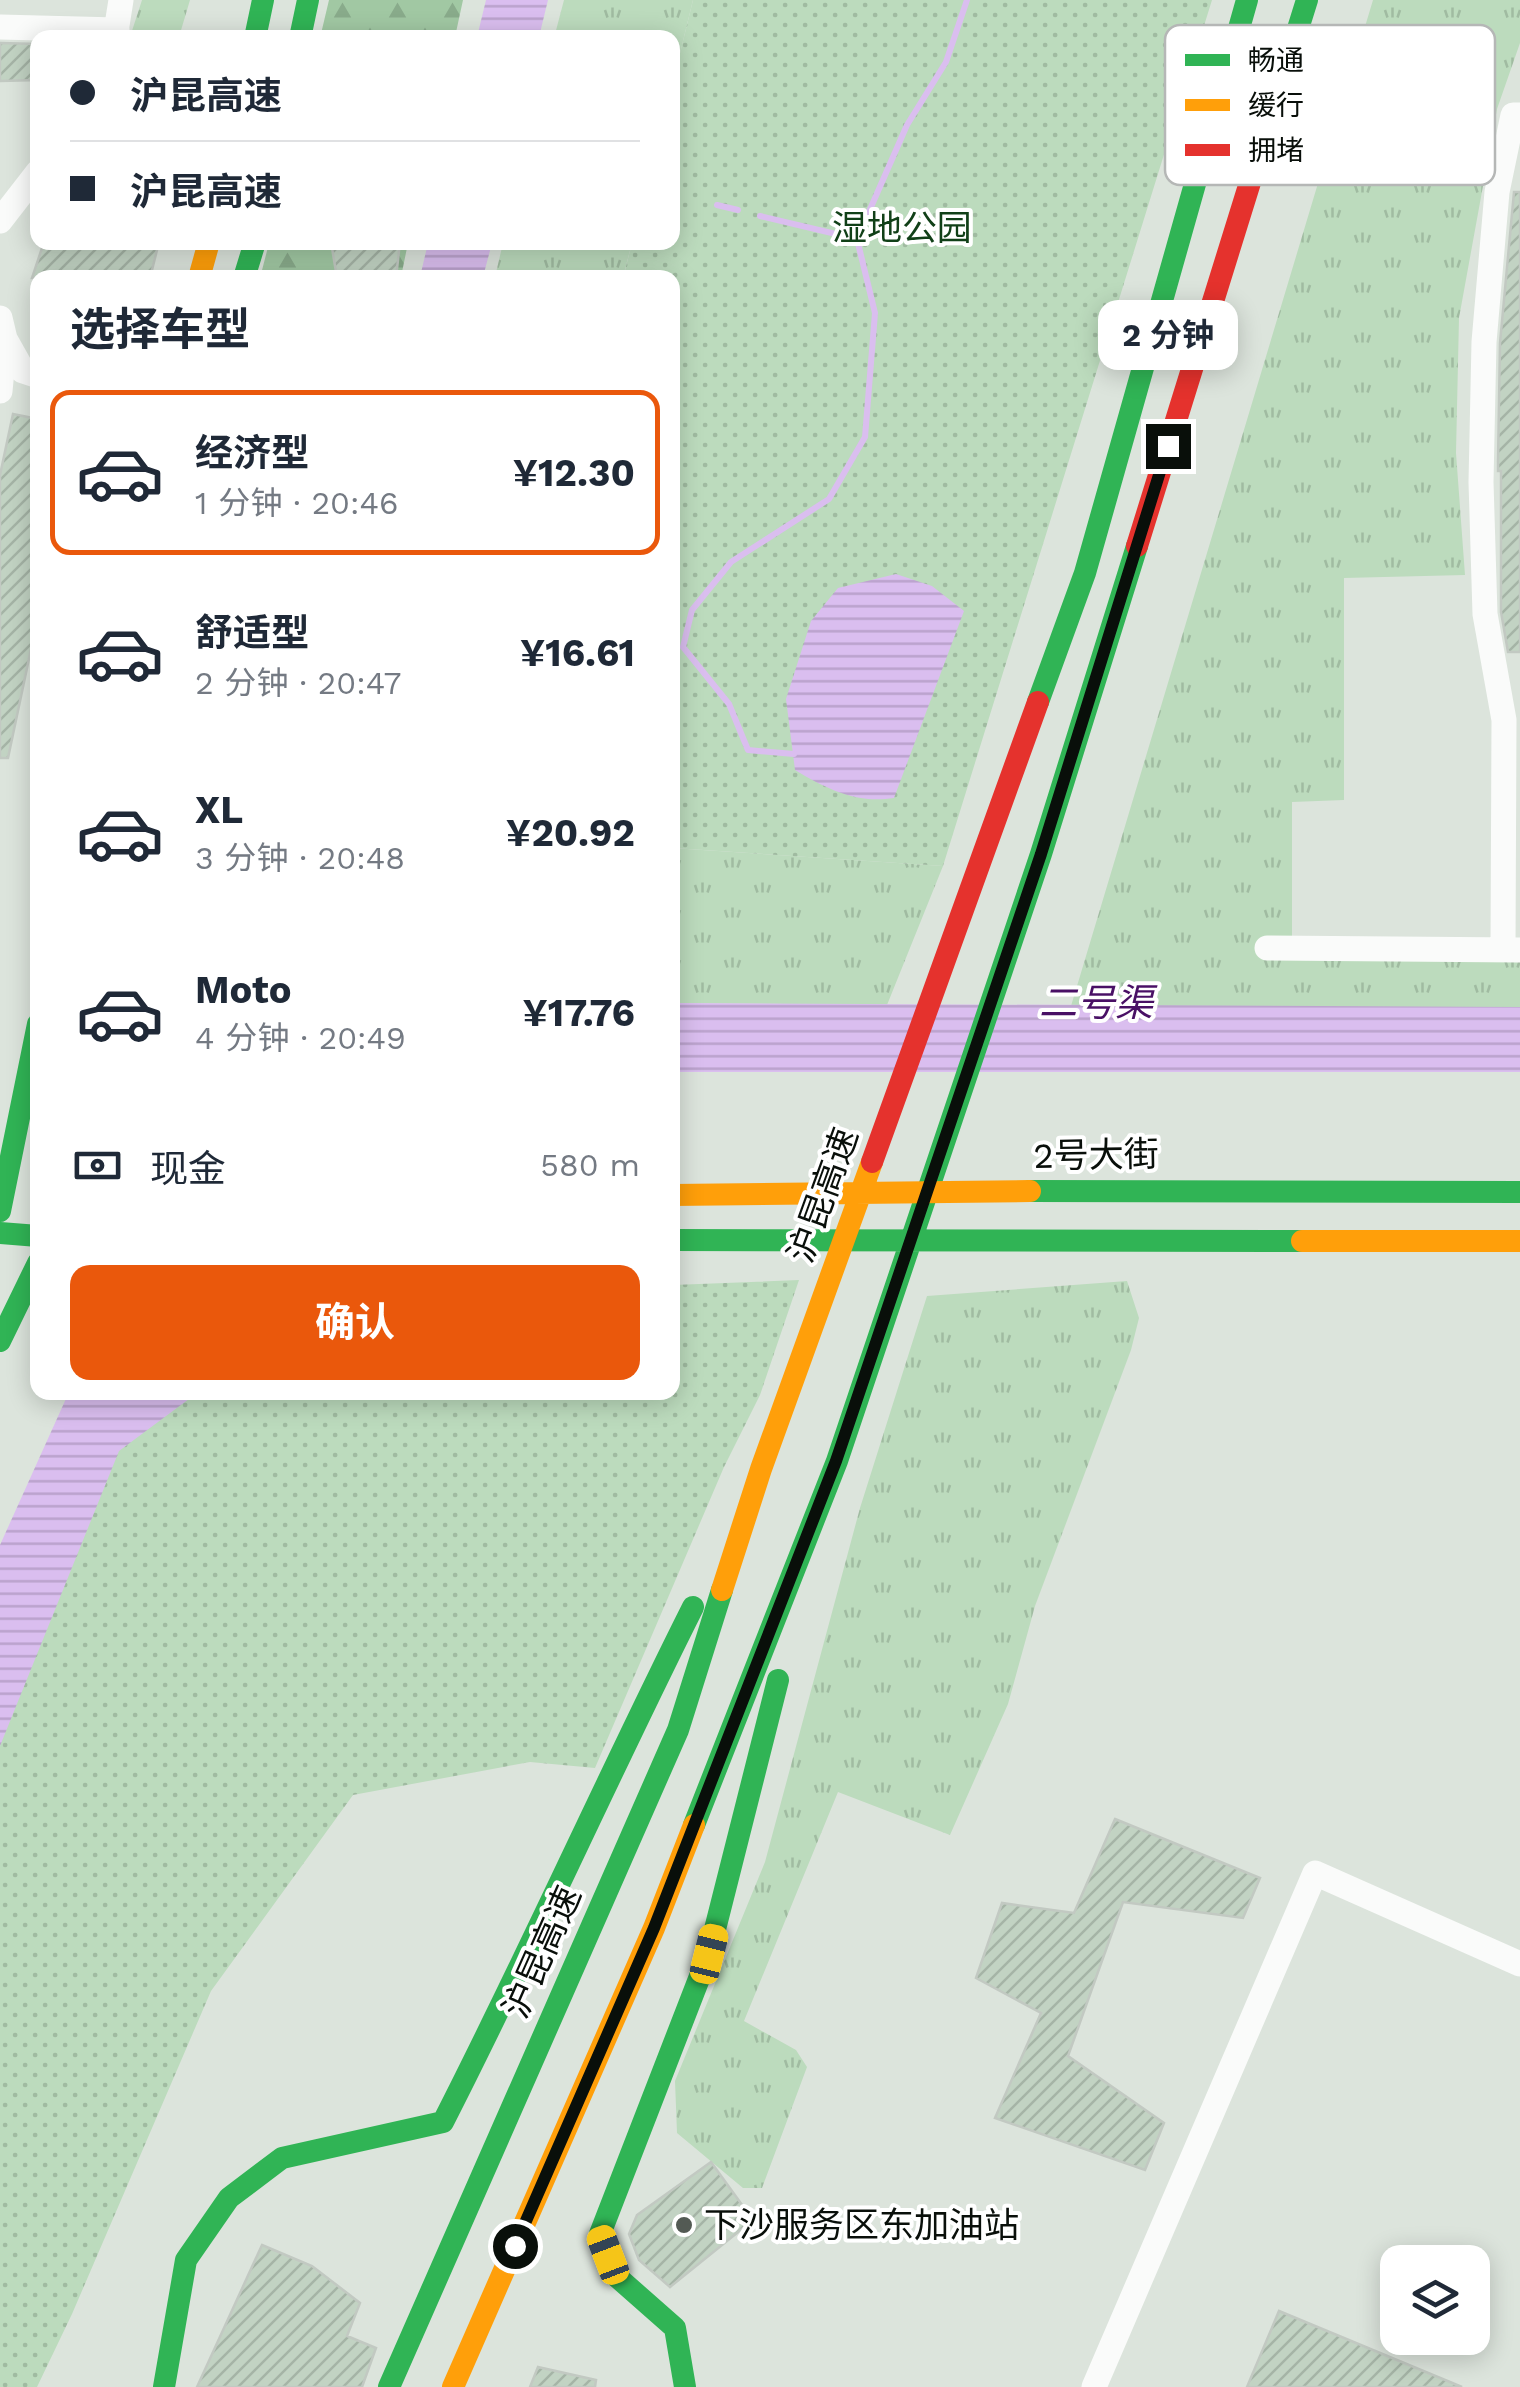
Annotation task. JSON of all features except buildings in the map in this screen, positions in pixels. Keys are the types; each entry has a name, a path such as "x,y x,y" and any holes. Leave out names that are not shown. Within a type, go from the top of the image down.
{"main road":[{"path":"257,30 263,0"},
{"path":"302,30 308,0"},
{"name":"沪昆高速","path":"1239,25 1246,0"},
{"path":"1300,25 1308,0"},
{"name":"沪昆高速","path":"389,2387 678,1730 761,1469 1085,573 1194,185"},
{"path":"454,2387 654,1928 836,1461 1018,920 1250,185"},
{"path":"5,1208 30,1056"},
{"name":"2号大街","path":"680,1195 1189,1189 1520,1192"},
{"path":"0,1233 30,1235"},
{"path":"680,1240 1520,1241"},
{"path":"0,1341 30,1279"},
{"path":"684,2387 675,2328 616,2276 600,2234 709,1954 836,1461"},
{"path":"164,2387 186,2260 229,2198 282,2158 443,2122 506,1999 608,1776 761,1469"}],"street":[{"path":"117,30 121,0"},
{"path":"0,26 58,30"},
{"path":"1266,948 1512,950 1504,720 1485,614 1481,482 1484,342 1497,192 1513,115 1520,115"},
{"path":"0,222 30,183"},
{"path":"2,328 23,371 30,373"},
{"path":"0,391 2,328"},
{"path":"1094,2387 1315,1873 1520,1964"}],"green space":[{"path":"142,0 190,0 181,30 132,30"},
{"path":"329,0 463,0 457,30 322,30"},
{"path":"564,0 693,0 680,53 680,30 556,30"},
{"name":"湿地公园","path":"693,0 1212,0 1204,25 1165,25 1165,151 943,866 680,848 680,270 625,270 630,250 680,250 680,53"},
{"path":"1373,0 1520,0 1520,43 1495,120 1495,25 1365,25"},
{"path":"1317,185 1483,185 1459,318 1456,453 1465,575 1344,578 1344,800 1292,802 1292,949 1520,951 1520,1007 1071,1006"},
{"path":"267,250 407,250 402,270 262,270"},
{"path":"501,250 630,250 625,270 497,270"},
{"path":"680,849 943,866 887,1005 680,1003"},
{"path":"799,1280 760,1395 724,1467 595,1768 530,1762 353,1795 211,1991 37,2387 0,2387 0,1628 112,1400 680,1400 680,1285"},
{"path":"1127,1281 1139,1318 1131,1350 1035,1606 1008,1704 950,1835 838,1792 744,2021 796,2050 807,2067 762,2188 743,2188 677,2133 675,2081 765,1862 860,1508 927,1296"}],"shaded area":[{"path":"486,0 548,0 541,30 479,30"},
{"path":"426,250 490,250 485,270 422,270"},
{"path":"896,574 932,586 964,611 894,798 854,797 795,770 786,699 811,621 838,588"},
{"path":"680,1003 1520,1007 1520,1072 680,1072"},
{"path":"65,1400 188,1400 119,1451 0,1746 0,1545"}],"waterway":[{"path":"794,754 748,750 729,704 683,647 692,610 731,562 829,499 865,437 875,313 857,239 907,125 946,62 967,0"},
{"path":"717,205 738,210"},
{"path":"760,216 857,239"}],"traffic: fast":[{"path":"257,30 263,0"},
{"path":"302,30 308,0"},
{"path":"1240,25 1247,0"},
{"path":"1299,25 1307,0"},
{"path":"1038,702 1085,573 1195,185"},
{"path":"246,270 253,250"},
{"path":"694,1825 837,1461 1041,854 1137,546"},
{"path":"0,1211 30,1063"},
{"path":"1030,1191 1520,1192"},
{"path":"0,1233 30,1235"},
{"path":"680,1240 1302,1241"},
{"path":"0,1341 30,1279"},
{"path":"389,2387 678,1730 722,1590"},
{"path":"164,2387 186,2260 229,2198 282,2158 443,2122 693,1607"},
{"path":"685,2387 675,2328 616,2276 600,2234 709,1953 778,1680"}],"traffic: slow":[{"path":"201,270 207,250"},
{"path":"722,1590 761,1469 872,1162"},
{"path":"680,1195 1030,1191"},
{"path":"1302,1241 1520,1241"},
{"path":"453,2387 654,1928 694,1825"}],"traffic: jam":[{"path":"1137,546 1249,185"},
{"path":"872,1162 1038,702"}],"place":[{"name":"下沙服务区东加油站","path":"684,2225"}],"route":[{"path":"515,2246 654,1928 836,1461 1041,854 1168,446"}],"water label":[{"name":"二号渠","path":"1096,1003"}]}
